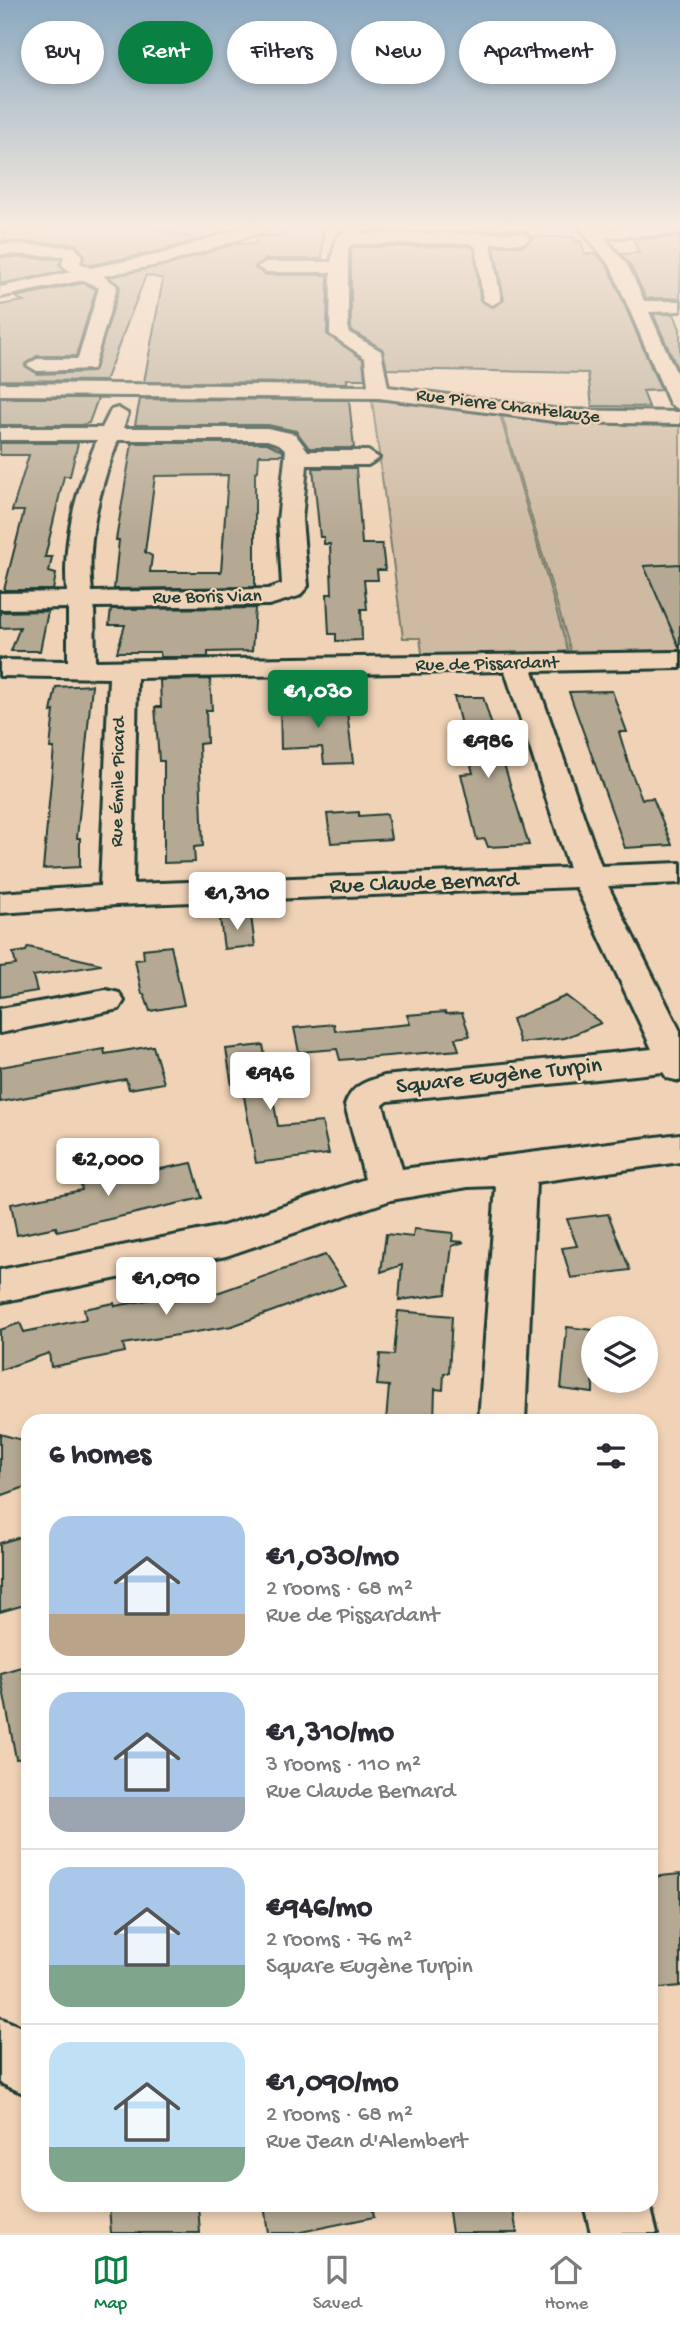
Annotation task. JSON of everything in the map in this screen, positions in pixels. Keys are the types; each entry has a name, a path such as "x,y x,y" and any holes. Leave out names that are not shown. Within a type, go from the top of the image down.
{"street":[{"path":"27,389 25,365 86,365 91,330"},
{"path":"339,330 339,334 374,355 379,392"},
{"path":"647,330 680,404"},
{"name":"Rue Pierre Chantelauze","path":"0,389 379,392 561,416 680,418"},
{"path":"80,669 78,560 86,496 129,390"},
{"path":"277,436 280,401"},
{"path":"0,434 277,436 294,444 295,458 368,458"},
{"name":"Rue Boris Vian","path":"80,600 269,597 290,591 295,586 290,520 295,458"},
{"path":"0,601 80,600"},
{"name":"Rue de Pissardant","path":"0,668 122,670 680,660"},
{"path":"517,665 589,879 677,1064"},
{"name":"Rue Émile Picard","path":"116,895 122,670"},
{"name":"Rue Claude Bernard","path":"0,903 116,895 589,879 680,873"},
{"path":"0,1021 106,1001"},
{"name":"Square Eugène Turpin","path":"387,1186 364,1105 371,1093 677,1064"},
{"path":"0,1286 226,1241 387,1186 468,1172 517,1171 680,1148"},
{"path":"502,1414 517,1171"},
{"path":"0,2049 21,2060"},
{"path":"619,2212 624,2233"}],"shaded area":[{"path":"372,400 429,404 500,415 568,651 550,656 423,660 420,638 403,638"},
{"path":"502,416 581,424 680,423 680,650 571,652"}],"building":[{"path":"0,330 84,330 76,356 37,356 25,364 37,374 93,372 106,330 125,330 105,381 0,380"},
{"path":"154,330 327,330 327,334 363,359 365,379 347,379 347,383 144,382"},
{"path":"351,330 636,330 661,390 643,391 649,407 592,406 588,373 387,369 382,349"},
{"path":"660,330 680,330 680,375"},
{"path":"0,398 98,398 89,423 0,425"},
{"path":"140,399 349,400 354,448 309,448 296,431 268,425 135,425"},
{"path":"0,443 78,443 70,476 64,476 45,557 52,557 49,572 56,574 53,590 4,590 24,511 12,511 29,455 0,455"},
{"path":"132,443 267,443 283,451 283,455 259,455 258,471 255,472 255,587 114,589 119,540 116,540","holes":["228,475 221,572 150,572 152,556 145,552 155,476"]},
{"path":"313,468 356,468 362,544 382,544 385,570 377,570 378,580 364,580 367,609 361,609 362,640 336,641 336,634 329,634 327,594 332,594 330,544 324,544 324,537 320,537"},
{"path":"680,564 680,649 644,566"},
{"path":"255,608 252,651 208,652 208,657 160,657 160,652 117,652 125,625 109,625 111,609"},
{"path":"48,611 40,651 11,651 20,627 0,628 0,612"},
{"path":"210,679 212,710 206,710 207,743 199,744 203,846 194,847 195,862 164,863 164,761 159,761 155,707 161,707 160,680"},
{"path":"92,685 77,838 80,838 80,867 43,869 54,748 50,748 54,711 51,712 56,687"},
{"path":"612,691 627,732 619,732 630,769 642,799 653,798 672,845 625,848 569,692"},
{"path":"454,697 483,697 529,845 488,847 485,839 477,840 461,774 473,773"},
{"path":"346,703 353,763 324,764 322,747 281,749 280,704"},
{"path":"359,812 359,816 387,814 391,839 331,843 327,814"},
{"path":"251,916 255,946 224,949 220,919"},
{"path":"171,946 184,1005 150,1011 142,994 135,960 144,959 143,949"},
{"path":"28,947 101,965 33,976 37,991 0,997 0,967 16,965 13,953 26,951"},
{"path":"566,996 601,1023 565,1038 520,1043 512,1019"},
{"path":"462,1013 470,1036 455,1038 459,1050 340,1060 337,1049 299,1052 294,1028 334,1024 335,1031 410,1024 407,1015"},
{"path":"263,1045 278,1126 322,1122 329,1154 256,1163 243,1091 233,1092 226,1049"},
{"path":"153,1046 164,1083 129,1089 126,1079 0,1102 0,1067 104,1049 105,1054"},
{"path":"192,1163 202,1198 57,1231 56,1227 17,1235 11,1204 82,1190 79,1176 113,1169 114,1173 132,1169 134,1174"},
{"path":"608,1214 630,1270 571,1278 562,1248 577,1246 567,1219"},
{"path":"414,1229 453,1233 452,1241 464,1242 452,1246 446,1294 399,1300 402,1265 381,1272 386,1234 413,1237"},
{"path":"325,1255 345,1285 232,1326 123,1344 125,1352 51,1367 49,1353 0,1370 0,1330 20,1323 24,1332 86,1319 84,1309 114,1303 115,1306 170,1296 172,1301 214,1294"},
{"path":"398,1311 452,1316 449,1373 444,1373 443,1390 435,1389 434,1414 387,1414 389,1386 377,1385 380,1354 394,1355"},
{"path":"567,1327 581,1329 581,1392 561,1389"},
{"path":"0,1434 21,1440 21,1488 0,1496"},
{"path":"21,1537 21,1606 0,1612 0,1543"},
{"path":"21,1667 21,1759 16,1759 0,1673"},
{"path":"680,1874 680,1986 658,1988 658,1876"},
{"path":"110,2212 198,2212 200,2233 111,2233"},
{"path":"265,2212 373,2212 374,2217 296,2233 268,2233"},
{"path":"449,2212 513,2212 517,2233 452,2233"}]}
